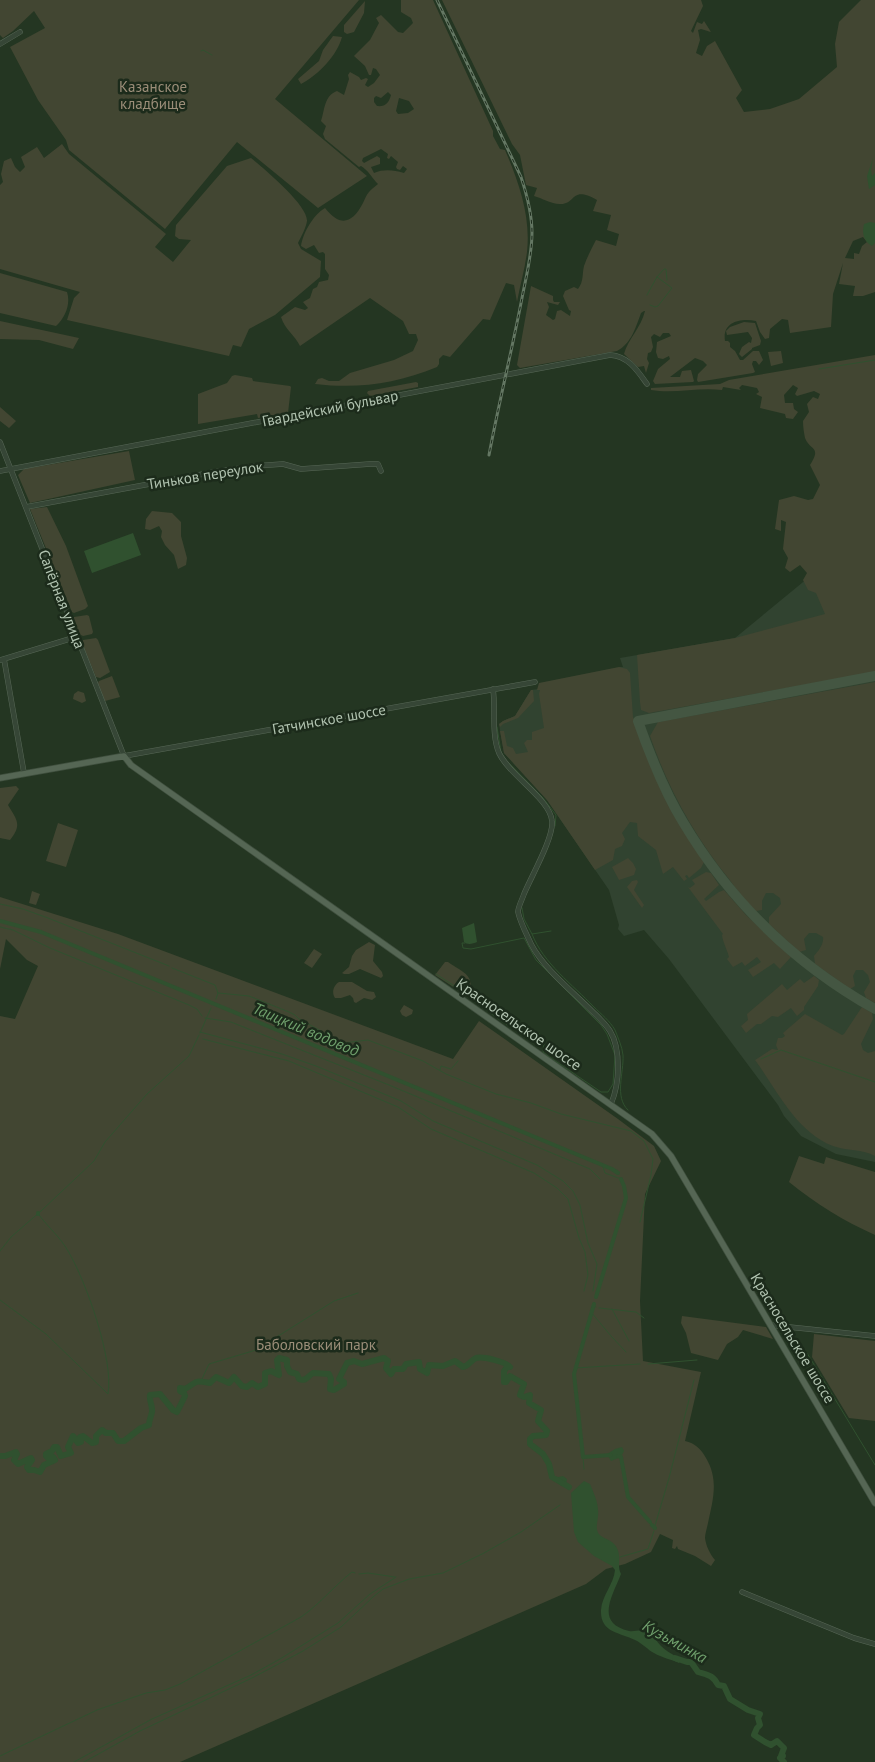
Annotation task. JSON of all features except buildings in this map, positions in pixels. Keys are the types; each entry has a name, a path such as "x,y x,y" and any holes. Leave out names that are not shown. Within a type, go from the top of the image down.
{"main road":[{"path":"0,778 124,756"},
{"name":"Красносельское шоссе","path":"124,756 131,765 652,1134 665,1148 875,1503"}],"street":[{"path":"0,44 20,32"},
{"name":"Гвардейский бульвар","path":"0,471 610,354 619,355 627,359 647,384"},
{"name":"Сапёрная улица","path":"0,442 124,756"},
{"name":"Тиньков переулок","path":"26,507 189,476 255,466 283,464 301,469 378,464 381,471"},
{"path":"24,773 2,659 76,637"},
{"name":"Гатчинское шоссе","path":"124,756 534,682"},
{"path":"493,689 496,743 499,752 518,777 545,805 552,820 552,829 548,840 528,882 518,912 531,944 540,960 610,1031 618,1051 616,1090 611,1104"},
{"path":"770,1325 875,1336"},
{"path":"742,1592 854,1638 875,1644"}],"shaded area":[{"path":"873,158 871,170 872,176 875,173 875,185 869,189 867,176"},
{"path":"875,223 875,243 872,246 867,242 863,234 864,224"},
{"path":"875,376 875,1162 836,1154 801,1136 784,1116 778,1105 669,959 644,930 624,936 618,929 619,925 609,890 547,800 504,753 499,724 515,716 531,690 620,671 619,667 623,667 620,658 735,638 836,555"},
{"path":"133,533 141,555 92,573 84,551"},
{"path":"474,923 477,942 467,944 464,942 462,928"},
{"path":"622,1447 624,1451 621,1457 611,1461 607,1454"},
{"path":"563,1476 567,1479 566,1484 568,1488 554,1480 554,1478"},
{"path":"584,1481 590,1484 598,1507 598,1533 613,1543 619,1553 621,1574 609,1607 609,1615 612,1622 618,1627 629,1631 643,1630 648,1632 663,1648 681,1659 679,1663 657,1655 638,1641 612,1631 604,1623 601,1610 602,1605 613,1580 615,1570 612,1566 594,1556 578,1542 574,1532 571,1493"}],"green space":[{"name":"Казанское кладбище","path":"0,0 359,0 275,99 367,176 318,208 237,142 165,229 69,150 66,140 38,100 10,47 45,28 34,11 3,38 0,35"},
{"path":"401,0 433,0 493,131 493,136 500,149 505,150 510,162 523,200 528,239 525,265 517,302 514,285 506,283 490,320 483,319 450,357 443,355 439,359 437,367 407,378 377,384 346,386 315,384 318,379 322,378 329,381 339,381 350,373 394,360 413,351 418,340 416,334 409,334 403,321 370,298 300,346 281,317 295,307 305,310 308,308 303,302 310,298 313,289 317,287 319,282 328,280 329,275 325,269 325,254 323,252 319,253 314,245 306,249 301,246 306,230 313,220 325,208 336,218 341,220 350,219 359,210 368,193 378,184 361,166 359,167 325,139 323,134 326,126 321,121 330,96 337,91 344,95 350,72 361,80 368,79 365,85 368,87 380,75 373,68 371,75 369,75 365,66 354,56 370,40 379,23 376,18 381,15 398,32 403,33 413,23 411,18 401,12","holes":["388,92 391,95 388,102 382,106 377,106 374,98 376,96 381,98","399,98 409,101 414,109 408,113 398,114 396,111","381,149 388,154 387,158 389,159 391,156 398,162 397,169 400,170 403,166 407,169 404,173 389,170 374,173 371,167 380,164 380,158 377,156 364,163 362,161 363,158"]},
{"path":"442,0 701,0 703,6 691,31 693,33 697,22 702,24 704,21 711,32 698,30 700,40 696,53 702,56 707,46 715,41 742,90 736,98 744,112 770,109 799,99 837,67 835,44 839,22 861,0 875,0 875,292 863,296 853,296 855,286 839,284 843,263 833,294 831,327 790,333 788,320 782,319 770,329 769,338 765,339 756,321 744,320 733,323 726,329 725,341 730,343 730,347 735,351 740,360 743,360 753,351 759,351 763,360 759,365 756,361 753,361 752,364 755,372 753,373 698,382 698,374 707,365 695,358 670,377 680,377 682,371 691,370 693,382 655,384 653,381 658,369 670,359 669,356 663,359 658,358 656,352 657,342 671,336 669,333 663,333 660,337 654,334 651,337 653,347 651,352 648,353 647,359 649,363 646,373 644,366 638,367 624,354 628,343 641,323 645,311 641,313 629,340 617,351 520,368 517,365 531,286 553,296 554,302 560,302 558,305 547,302 549,307 546,315 553,320 557,311 561,310 570,316 571,311 563,296 565,291 574,287 578,289 580,286 584,266 596,240 616,246 619,234 607,230 611,215 593,211 597,200 589,196 578,195 566,203 558,204 534,196 537,188 526,185 520,155 512,144","holes":["863,237 867,242 862,246 859,254 854,253 854,259 845,258 853,241"]},
{"path":"365,1 364,13 354,32 347,34 344,32 344,25"},
{"path":"333,36 342,37 336,51 314,76 301,84 298,79 319,61 323,50"},
{"path":"62,144 69,154 166,234 155,247 173,262 191,240 179,239 175,236 176,225 227,166 251,158 284,187 305,214 307,221 298,243 301,249 321,261 320,277 275,315 249,329 241,347 233,345 229,356 67,320 74,298 80,292 0,269 0,185 3,182 1,174 4,161 11,158 15,167 20,172 25,167 21,157 37,147 44,158"},
{"path":"0,273 67,292 68,306 59,323 56,326 0,313"},
{"path":"0,321 79,338 73,349 39,340 0,339"},
{"path":"744,322 755,323 761,341 760,345 752,348 742,357 739,354 742,347 749,342 751,343 752,338 748,332 727,335 726,331 730,327"},
{"path":"781,351 783,363 771,366 768,352"},
{"path":"875,355 875,672 649,713 641,710 637,655 735,638 825,614 816,593 808,590 803,580 807,573 800,565 790,572 785,568 788,558 783,549 786,522 781,520 781,531 775,529 779,500 794,496 808,500 813,499 820,485 810,465 815,452 805,438 803,421 809,412 807,404 813,397 818,399 820,394 814,391 797,396 795,394 798,388 793,385 784,395 785,403 793,403 794,409 798,412 793,419 786,418 785,414 760,408 762,397 756,394 759,392 757,388 742,385 739,388 741,390 723,387 722,390 660,391 651,390 651,388 720,384 729,380"},
{"path":"235,375 252,378 253,381 290,386 288,413 258,418 257,414 198,424 198,394 227,383"},
{"path":"416,382 418,387 370,396 367,393 368,391"},
{"path":"0,407 16,421 9,428 0,421"},
{"path":"129,451 135,480 30,503 18,475 24,469"},
{"path":"47,507 66,546 88,606 74,613 30,509"},
{"path":"152,511 172,513 181,522 181,536 187,558 186,565 178,569 174,555 161,537 162,531 159,526 150,530 145,529 146,519"},
{"path":"89,616 93,632 83,636 79,634 73,620 74,617"},
{"path":"96,638 110,672 100,678 96,677 82,643 83,640"},
{"path":"619,667 627,669 630,673 633,717 650,765 674,815 704,862 701,868 689,878 687,875 685,876 687,879 684,881 673,867 663,874 656,850 638,836 637,823 630,822 622,833 625,839 622,846 615,849 613,860 595,870 547,800 504,753 500,731 504,731 507,746 513,748 516,754 528,752 524,743 527,740 532,740 532,732 544,728 540,690 537,690 539,683"},
{"path":"112,676 120,697 105,701 98,683"},
{"path":"875,682 875,1003 866,998 864,992 870,982 868,975 863,970 856,970 853,976 855,986 850,989 815,964 814,956 822,945 823,937 816,933 809,933 804,939 806,950 799,952 769,924 769,917 781,904 780,898 773,893 766,893 762,901 762,910 756,911 745,900 716,863 693,829 665,774 650,736 658,722"},
{"path":"531,690 533,690 534,701 518,718 500,727 499,724 503,721 515,716"},
{"path":"78,691 84,693 86,701 82,703 73,699 74,694"},
{"path":"16,786 19,789 8,805 16,818 16,830 10,840 0,838 0,788"},
{"path":"58,823 78,830 66,867 46,861"},
{"path":"628,858 636,869 634,875 619,880 612,867"},
{"path":"706,872 711,873 719,885 704,899 706,901 724,890 746,915 791,957 780,969 774,963 753,977 748,970 761,962 757,957 745,966 742,962 733,967 727,959 729,957 723,934 688,887 690,888 695,884 692,880"},
{"path":"637,880 638,882 634,890 644,905 642,908 627,887 632,881"},
{"path":"32,891 40,894 36,905 29,903"},
{"name":"Баболовский парк","path":"0,897 118,934 453,1059 479,1021 654,1146 661,1161 645,1194 640,1301 643,1361 701,1372 685,1441 695,1445 702,1452 710,1466 714,1482 713,1498 705,1538 708,1550 715,1560 711,1566 695,1556 678,1549 677,1546 675,1549 672,1548 673,1540 660,1534 651,1552 625,1564 606,1569 586,1584 180,1762 0,1762 0,1016 15,1019 38,966 27,960 6,939 0,969"},
{"path":"369,942 375,945 373,961 383,976 381,978 360,969 349,974 342,973 349,967 356,950"},
{"path":"314,949 322,954 312,968 304,963"},
{"path":"445,962 448,962 467,975 471,984 469,997 435,975"},
{"path":"814,976 819,980 818,986 804,1007 804,1010 797,1016 791,1008 778,1017 772,1016 761,1024 757,1024 746,1033 741,1026 748,1020 747,1014 782,984 787,990 800,979 804,983"},
{"path":"339,982 352,982 367,991 374,992 376,997 372,1000 364,998 356,1003 350,995 335,998 334,989"},
{"path":"404,1005 413,1010 412,1014 406,1017 400,1011"},
{"path":"862,1007 872,1013 873,1019 861,1044 863,1050 868,1053 875,1051 875,1156 865,1152 833,1146 820,1140 808,1131 788,1109 755,1060 772,1049 778,1050 776,1045 778,1038 785,1036 783,1033 805,1014 842,1035"},
{"path":"799,1156 824,1164 826,1157 875,1172 875,1235 830,1212 789,1182"},
{"path":"682,1316 766,1327 773,1339 743,1330 738,1337 727,1344 718,1360 691,1353 686,1333 681,1323"},
{"path":"814,1334 875,1341 875,1421 849,1418 812,1357"}],"waterway":[{"path":"201,51 203,50 212,55"},
{"path":"647,295 664,269 666,269 667,280"},
{"path":"650,305 658,306 672,288 657,277"},
{"path":"819,369 875,360"},
{"path":"497,727 501,752 556,815 555,826"},
{"path":"0,904 23,909 48,918 169,966"},
{"path":"522,908 524,919 532,934 551,931"},
{"name":"Таицкий водовод","path":"0,921 41,932 618,1173"},
{"path":"0,927 13,930 50,948 189,1005 197,1009 202,1016"},
{"path":"532,934 543,955 615,1030 623,1055 621,1098 628,1110"},
{"path":"465,943 462,943 463,948 471,949 524,938 536,960 601,1025 607,1034 615,1055 613,1084 608,1092 601,1092 548,1056 543,1052 544,1044 539,1033 532,1030 514,1028 506,1024 474,1001 475,994"},
{"path":"172,968 215,985 218,993 216,999"},
{"path":"436,974 468,995"},
{"path":"218,993 249,996 289,1012 343,1043 368,1040 423,1061 446,1074 496,1094 531,1103 561,1114 631,1131 644,1141 653,1159 640,1222"},
{"path":"200,1033 211,1008"},
{"path":"205,1018 231,1022 389,1085 590,1169 600,1179"},
{"path":"200,1032 282,1054 316,1066 401,1101 433,1121 537,1165 563,1181 573,1191 580,1205 588,1243 597,1264 593,1291"},
{"path":"0,1251 11,1237 94,1161 105,1142 147,1094 189,1056 199,1035"},
{"path":"203,1039 289,1061 398,1107 431,1129 534,1173 557,1188 568,1199 585,1252 588,1275 584,1291"},
{"path":"761,1059 781,1050 875,1082"},
{"path":"452,1068 458,1061"},
{"path":"440,1070 441,1066 451,1069"},
{"name":"Таицкий водовод","path":"602,1164 605,1173 621,1179"},
{"name":"Таицкий водовод","path":"596,1297 626,1198 621,1179"},
{"path":"0,1300 46,1334 108,1394 109,1379 103,1342 83,1281 68,1251 39,1215"},
{"path":"201,1381 209,1364 256,1350 334,1301 358,1293"},
{"name":"Таицкий водовод","path":"594,1304 574,1374 583,1457 611,1455"},
{"path":"599,1308 636,1312 644,1318"},
{"path":"612,1309 629,1341"},
{"path":"591,1312 626,1352"},
{"path":"807,1353 875,1465"},
{"name":"Кузьминка","path":"0,1456 16,1452 14,1460 18,1464 31,1458 32,1460 27,1467 29,1470 40,1472 44,1465 55,1460 53,1457 48,1458 46,1456 54,1447 57,1447 61,1456 71,1453 68,1447 73,1436 78,1443 81,1442 80,1437 83,1436 92,1443 96,1442 96,1436 102,1430 106,1433 113,1433 118,1441 124,1441 141,1428 149,1425 152,1410 150,1395 160,1394 173,1410 177,1412 185,1396 180,1391 180,1388 185,1389 198,1381 210,1383 216,1377 229,1383 234,1377 242,1386 247,1387 252,1383 258,1387 265,1384 265,1373 271,1371 279,1375 277,1360 279,1358 287,1360 290,1372 297,1374 301,1380 313,1373 329,1374 331,1379 330,1389 334,1390 344,1384 339,1379 347,1363 354,1361 362,1364 384,1358 388,1361 386,1368 391,1374 394,1369 403,1369 406,1364 419,1362 420,1369 427,1373 429,1365 443,1366 455,1361 463,1367 474,1359 479,1358 499,1361 508,1365 510,1367 507,1367 504,1371 504,1382 510,1376 524,1384 520,1395 524,1397 530,1395 529,1403 541,1410 538,1421 547,1431 546,1435 533,1436 530,1439 530,1444 543,1454 549,1464 552,1477 569,1487"},
{"path":"648,1364 697,1360"},
{"path":"575,1368 640,1364"},
{"path":"654,1529 694,1380"},
{"name":"Таицкий водовод","path":"618,1456 621,1457 628,1497 650,1522"},
{"path":"583,1457 584,1469"},
{"path":"84,1762 140,1731 252,1678 303,1651 341,1627 383,1589 409,1579 443,1573 521,1532 560,1505"},
{"name":"Таицкий водовод","path":"652,1525 655,1528"},
{"path":"620,1557 648,1549 654,1531"},
{"path":"0,1756 97,1710 146,1693 165,1690 180,1684 301,1617 352,1572 355,1573"},
{"path":"359,1574 368,1573 395,1577"},
{"path":"74,1762 152,1719 251,1675 280,1659 338,1623 370,1594 396,1577"},
{"name":"Кузьминка","path":"675,1658 691,1662 698,1672 710,1676 718,1685 724,1686 730,1699 748,1710 760,1714 758,1718 760,1725 754,1735 771,1745 777,1741 784,1748 781,1756 783,1756 780,1758 784,1762"}],"taxiway":[{"path":"875,676 638,721 658,773 676,810 701,851 743,904 791,951 818,972 875,1009"}],"railway":[{"path":"437,0 521,177 531,219 532,241 528,266 489,455"}]}
